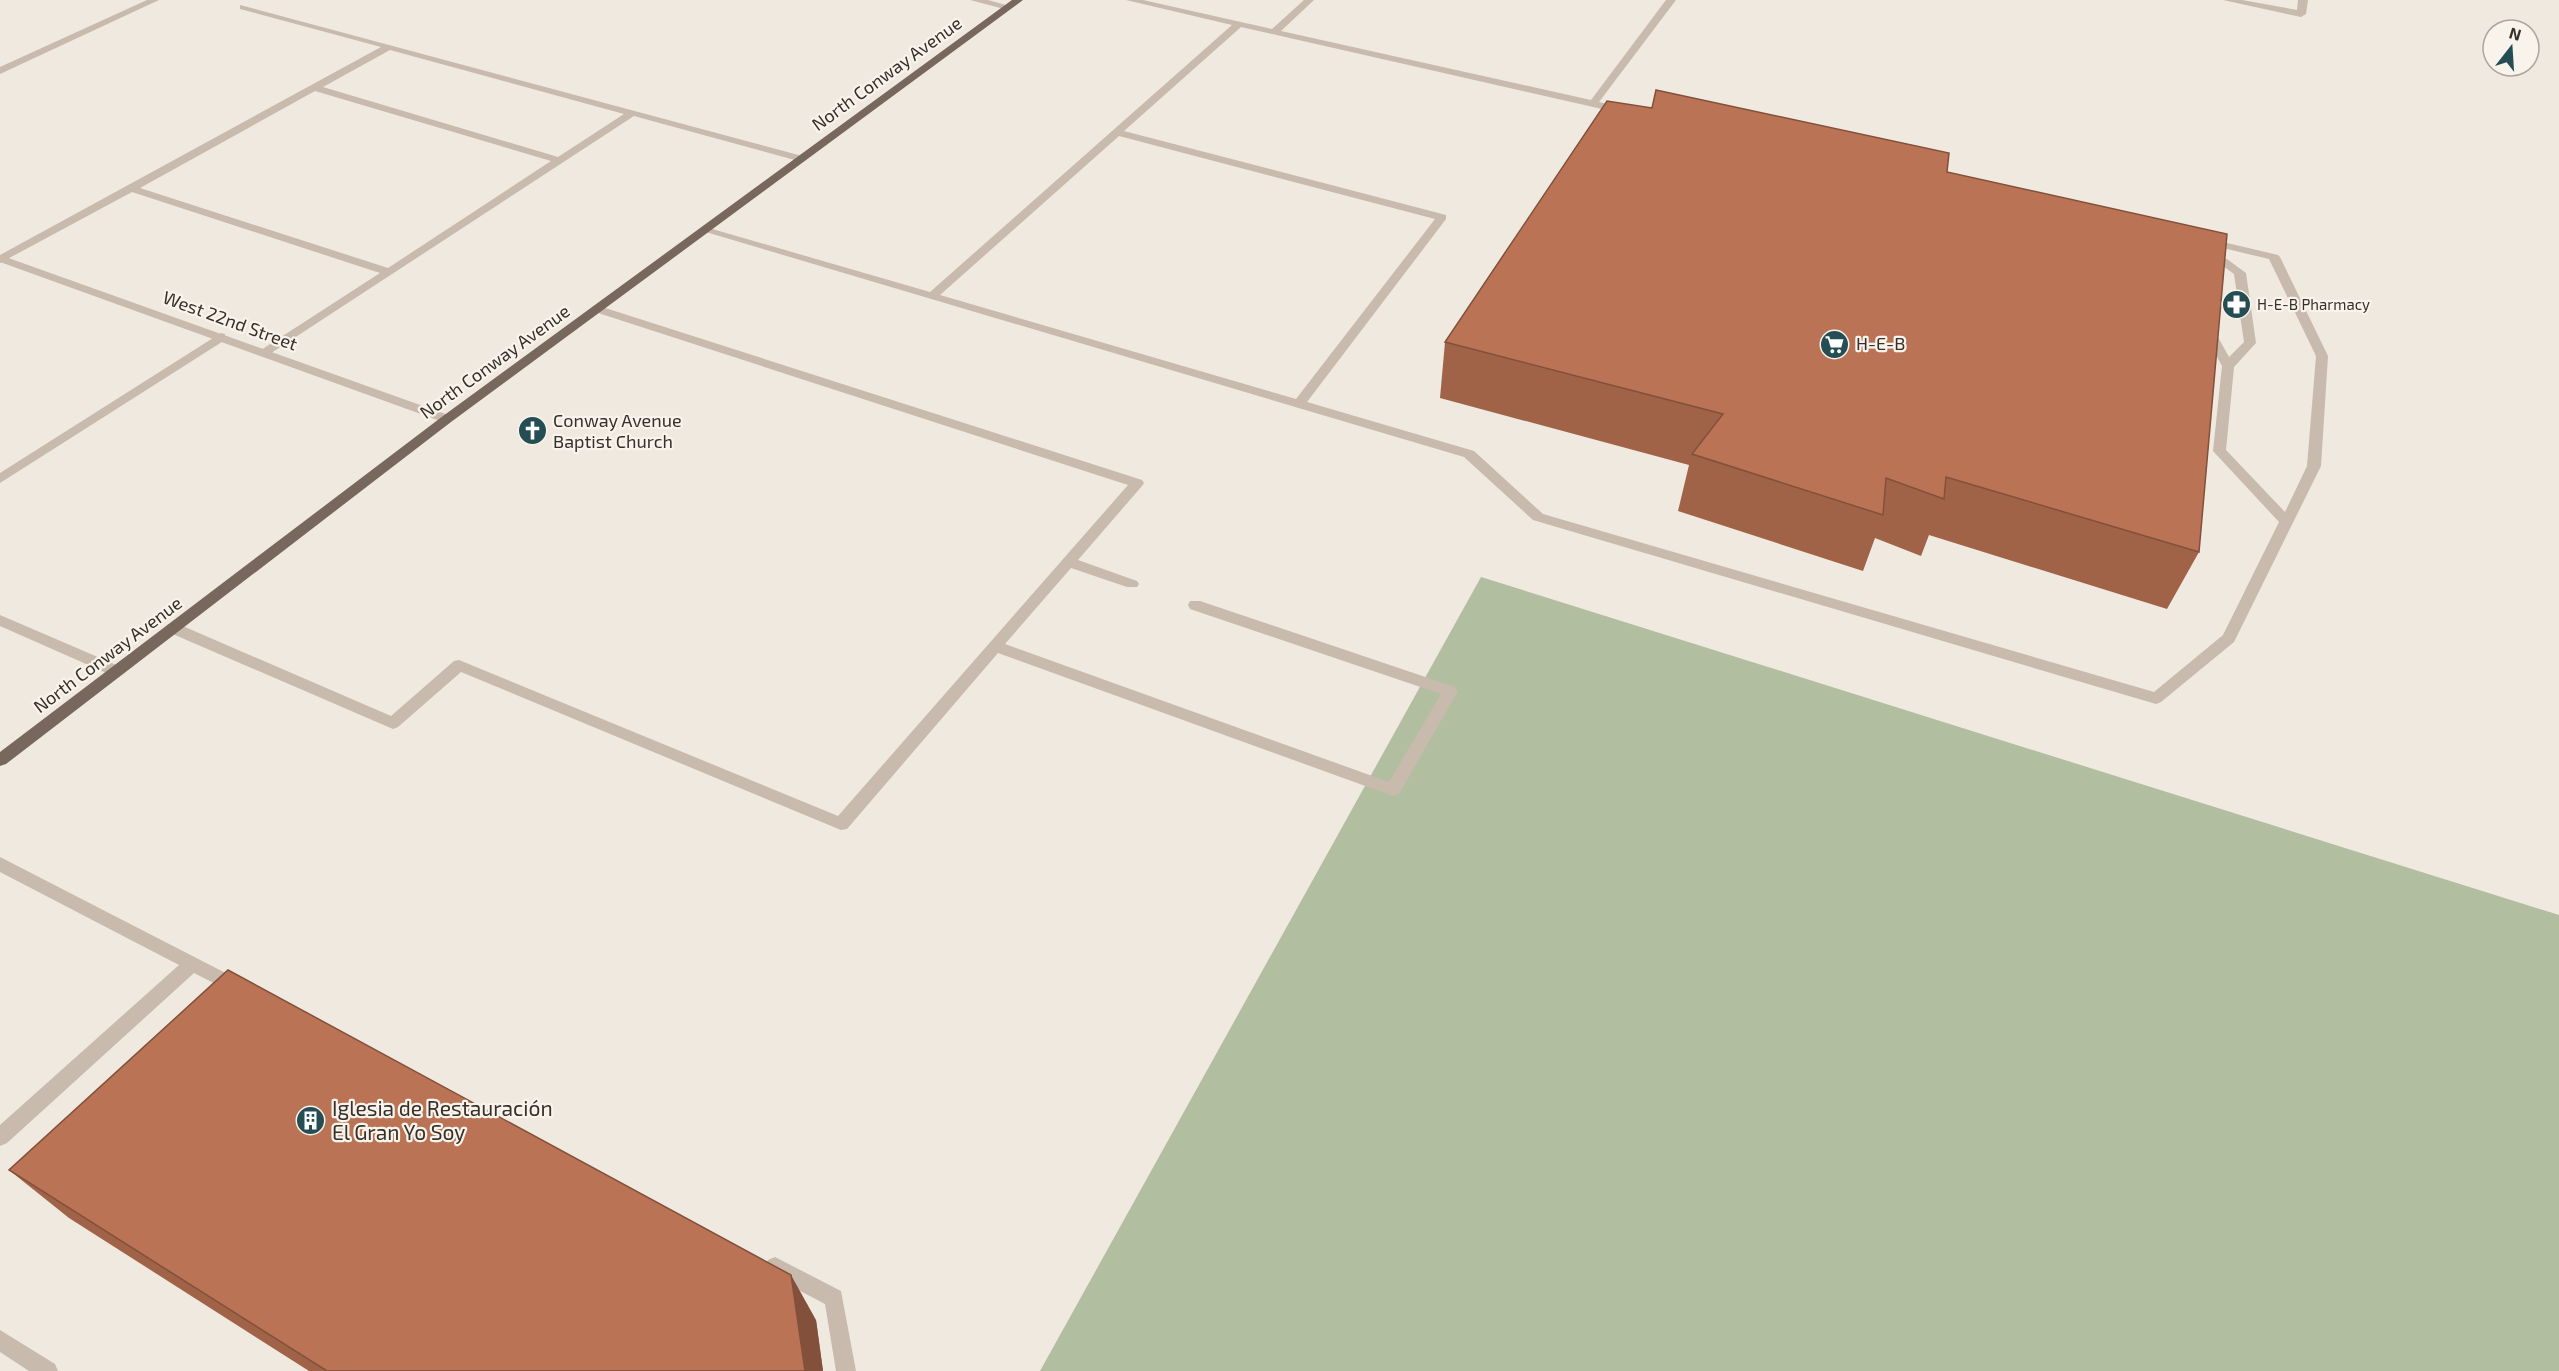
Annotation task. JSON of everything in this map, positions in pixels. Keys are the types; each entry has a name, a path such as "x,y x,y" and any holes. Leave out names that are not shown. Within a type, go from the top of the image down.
{"main road":[{"name":"North Conway Avenue","path":"0,760 447,419 1013,4"}],"street":[{"path":"0,71 154,0"},
{"path":"975,0 1013,4"},
{"path":"1131,0 1636,113"},
{"path":"1274,32 1309,0"},
{"path":"1593,104 1668,0"},
{"path":"2228,0 2301,14 2303,0"},
{"path":"243,7 802,159"},
{"path":"932,297 1239,24"},
{"path":"1,259 389,47"},
{"path":"314,88 559,160"},
{"path":"265,353 632,112"},
{"path":"1117,132 1442,217 1299,404"},
{"path":"130,188 389,272"},
{"path":"705,230 1469,454 1538,517 2156,698 2229,638 2287,522 2314,466 2322,356 2274,257 2188,237"},
{"path":"2220,244 2220,264 2240,273 2250,343 2229,366 2219,451 2287,522"},
{"name":"West 22nd Street","path":"1,259 447,419"},
{"path":"173,628 393,723 459,666 841,824 1137,483 596,309"},
{"path":"2210,333 2229,366"},
{"path":"0,479 221,337"},
{"path":"1068,562 1132,584"},
{"path":"995,646 1393,790 1450,691 1195,605"},
{"path":"0,620 116,671"},
{"path":"0,864 255,997"},
{"path":"0,1137 192,964"},
{"path":"760,1259 834,1298 846,1371"},
{"path":"0,1340 48,1371"}],"green space":[{"path":"1481,577 2559,915 2559,1371 1040,1371"}],"building":[{"name":"H-E-B","path":"1656,90 1949,153 1947,172 2227,234 2199,552 1946,477 1944,499 1886,478 1883,515 1692,454 1723,414 1445,342 1607,101 1652,108"},
{"name":"Iglesia de Restauración El Gran Yo Soy","path":"228,970 791,1275 805,1371 327,1371 9,1170"}],"place":[{"name":"H-E-B Pharmacy","path":"2236,305"},
{"name":"H-E-B","path":"1835,344"},
{"name":"Conway Avenue Baptist Church","path":"532,431"},
{"name":"Iglesia de Restauración El Gran Yo Soy","path":"311,1121"}]}
